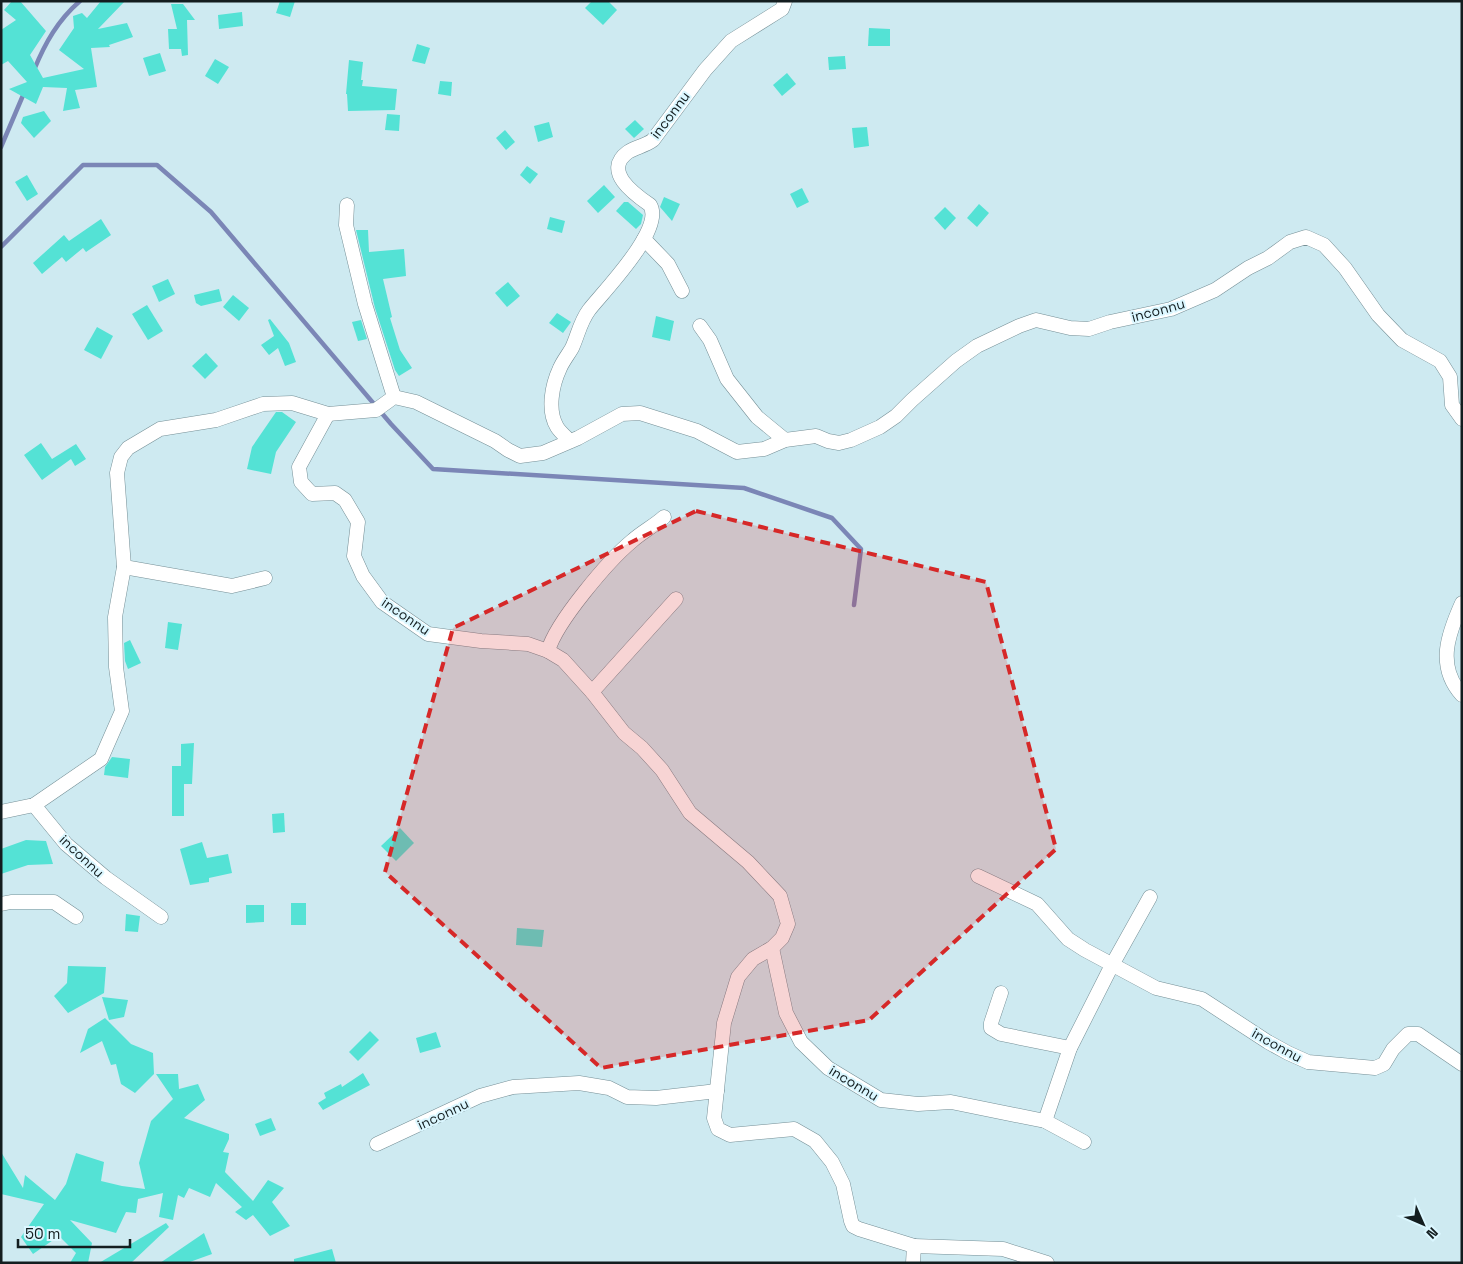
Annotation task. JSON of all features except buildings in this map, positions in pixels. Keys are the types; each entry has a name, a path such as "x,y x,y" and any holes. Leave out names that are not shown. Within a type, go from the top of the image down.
{"street":[{"name":"inconnu","path":"570,441 557,427 552,412 552,398 560,369 572,348 577,331 588,310 615,281 644,239 653,219 653,209 650,205 626,186 620,178 618,170 621,160 626,154 646,145 652,140 705,70 731,41 782,9 785,1"},
{"path":"1,812 34,805 101,759 122,711 116,667 115,616 124,567 117,473 121,457 128,448 160,429 216,420 263,404 292,403 328,414 376,410 392,398 363,295 346,225 347,205"},
{"name":"inconnu","path":"392,398 416,402 495,441 520,456 543,453 622,414 640,412 697,431 737,452 764,449 785,440 816,436 839,443 851,440 880,427 896,416 956,361 977,346 1019,326 1036,320 1070,328 1090,329 1110,322 1171,309 1216,290 1290,242 1306,237 1324,245 1345,268 1378,316 1402,340 1440,361 1450,377 1452,405 1462,419"},
{"path":"644,239 668,264 682,291"},
{"path":"700,326 710,340 727,380 757,417 785,440"},
{"name":"inconnu","path":"328,414 298,467 301,482 312,494 335,493 345,500 358,522 354,556 363,576 382,602 428,634 481,641 528,644 548,650 563,660 592,692 624,733 642,748 662,770 690,813 748,862 780,896 788,924 782,938 772,948 752,960 738,977 724,1023 714,1118 718,1129 730,1135 794,1129 815,1141 832,1162 843,1184 851,1222 853,1226 859,1229 914,1246 1003,1249 1047,1263"},
{"path":"548,650 551,640 586,590 632,541 664,517"},
{"path":"124,567 232,586 265,578"},
{"path":"592,692 676,599"},
{"path":"1462,603 1450,629 1445,661 1453,685 1462,695"},
{"name":"inconnu","path":"34,805 66,844 106,878 161,918"},
{"name":"inconnu","path":"978,876 1038,904 1068,938 1112,964 1156,988 1202,999 1268,1042 1308,1062 1375,1068 1384,1064 1393,1049 1408,1034 1418,1034 1462,1064"},
{"path":"1045,1120 1070,1048 1112,964 1150,897"},
{"path":"1,904 11,902 54,902 76,917"},
{"name":"inconnu","path":"772,948 786,1013 801,1042 828,1068 881,1100 918,1104 951,1102 1045,1120 1084,1142"},
{"path":"1001,993 991,1023 991,1028 994,1031 1070,1048"},
{"name":"inconnu","path":"376,1144 480,1096 512,1087 579,1083 609,1088 627,1097 656,1098 717,1091"},
{"path":"913,1263 914,1246"}],"highlighted area":[{"path":"696,511 986,582 1056,849 869,1020 601,1068 385,872 453,628"}],"waterway":[{"path":"34,70 53,32 80,1"},
{"path":"1,147 24,93"},
{"path":"1,247 83,165 157,165 211,212 391,424 433,469 744,488 832,518 861,549 854,605"}]}
